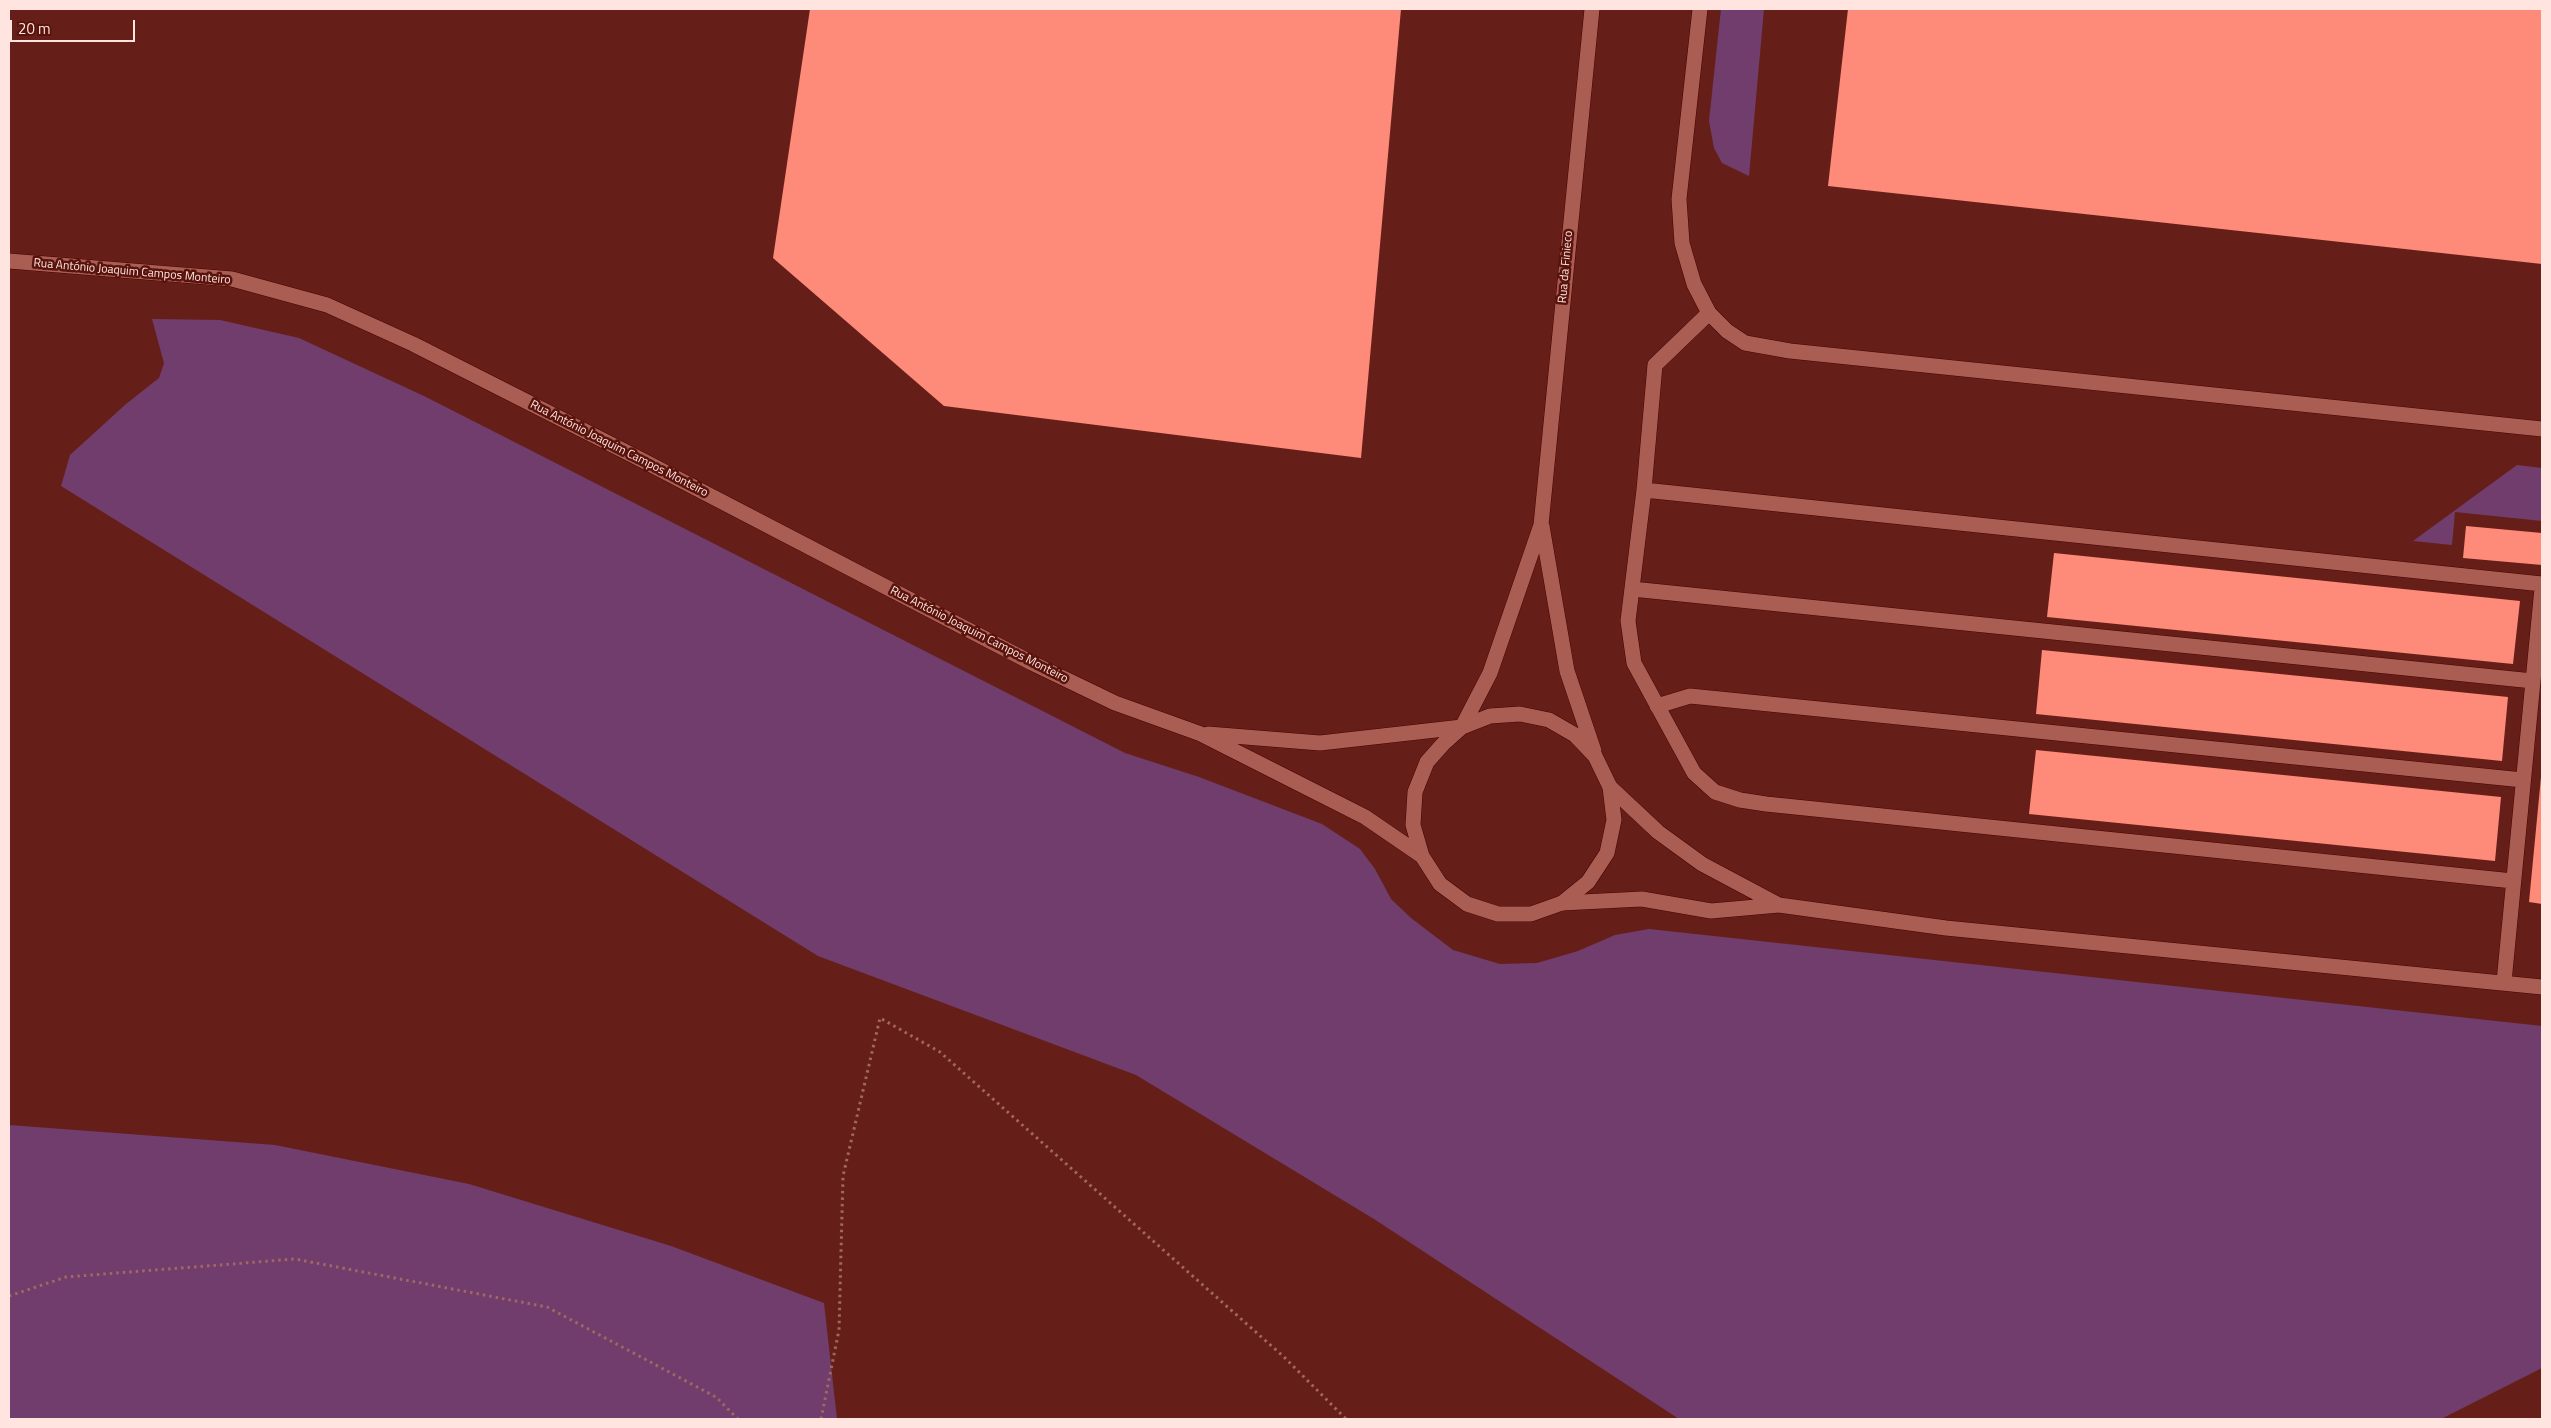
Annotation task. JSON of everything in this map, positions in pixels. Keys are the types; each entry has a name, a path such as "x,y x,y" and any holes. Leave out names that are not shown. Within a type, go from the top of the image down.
{"street":[{"name":"Rua da Finieco","path":"1541,524 1592,9"},
{"path":"1700,9 1679,199 1682,243 1694,284 1709,313 1727,331 1745,343 1790,351 2542,429"},
{"name":"Rua António Joaquim Campos Monteiro","path":"9,262 232,279 327,305 412,344 634,456 1032,663 1115,703 1201,734"},
{"path":"1709,313 1655,365 1644,490 1628,621 1634,662 1694,773 1715,792 1740,800 2514,881"},
{"path":"1644,490 2542,586 2504,982"},
{"path":"1541,524 1490,673 1462,727 1427,762 1415,792 1413,825 1422,856 1440,884 1467,904 1498,914 1531,914 1562,903 1642,899 1711,911 1779,905 1946,928 2542,987"},
{"path":"1541,524 1567,672 1596,756 1610,787 1614,820 1606,853 1588,882 1562,903"},
{"path":"1632,590 2533,680"},
{"path":"1657,706 1690,696 2523,780"},
{"path":"1201,734 1320,743 1462,727 1490,716 1520,714 1549,720 1575,734 1596,756"},
{"path":"1201,734 1365,817 1422,856"},
{"path":"1610,787 1658,832 1702,864 1779,905"}],"path":[{"path":"821,1419 839,1330 844,1176 880,1018 940,1052 1284,1357 1346,1419"},
{"path":"9,1296 66,1277 295,1259 547,1307 716,1396 738,1419"}],"shaded area":[{"path":"1721,9 1764,9 1749,176 1722,163 1714,148 1709,121"},
{"path":"152,319 220,320 299,338 426,397 1125,753 1199,777 1322,824 1360,849 1375,869 1391,899 1411,918 1453,950 1500,964 1537,963 1578,951 1615,935 1649,929 2542,1026 2542,1368 2441,1419 1679,1419 1374,1219 1136,1075 818,956 61,486 70,455 126,404 159,378 164,363"},
{"path":"2517,465 2542,468 2542,521 2455,512 2452,545 2413,541"},
{"path":"9,1125 275,1145 469,1184 671,1246 824,1303 837,1419 9,1419"}],"building":[{"path":"810,9 1401,9 1361,458 944,406 773,258"},
{"path":"1848,9 2542,9 2542,264 1828,186"},
{"path":"2466,526 2542,533 2542,565 2463,558"},
{"path":"2054,553 2520,601 2513,664 2047,617"},
{"path":"2042,650 2508,697 2502,761 2036,714"},
{"path":"2036,750 2501,797 2495,861 2029,814"},
{"path":"2542,777 2542,904 2529,902"}]}
